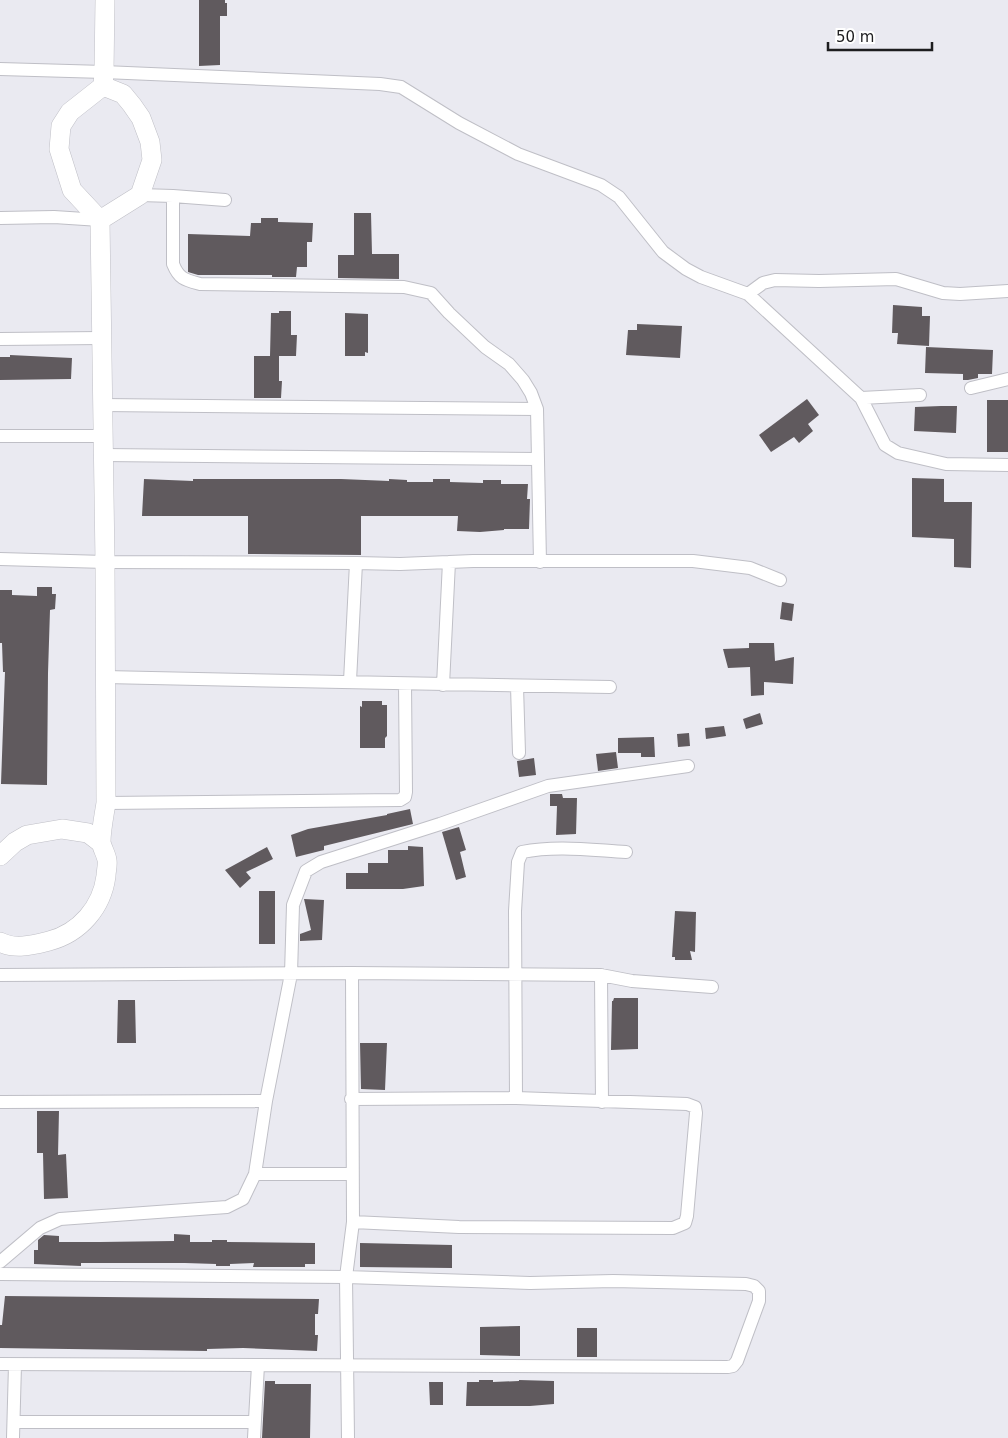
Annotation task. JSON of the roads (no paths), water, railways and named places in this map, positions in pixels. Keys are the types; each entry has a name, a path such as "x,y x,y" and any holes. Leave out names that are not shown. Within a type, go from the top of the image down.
{"street":[{"path":"1,944 16,946 55,940 76,929 90,917 100,900 105,880 107,861 101,843 106,804 100,220 72,190 59,149 61,126 70,112 104,79 105,0"},
{"path":"0,69 104,79 380,84 401,87 459,123 518,154 600,185 618,197 662,252 701,277 748,294 861,398 885,445 898,453 946,464 1008,465"},
{"path":"104,79 132,105 141,118 150,142 152,160 140,195"},
{"path":"0,218 54,217 100,220 140,195 226,200"},
{"path":"173,196 173,264 176,272 184,280 200,284 404,287 431,293 485,347 508,364 523,380 532,394 537,409 540,562"},
{"path":"748,294 763,283 775,280 896,279 943,293 960,294 1008,291"},
{"path":"0,339 101,338"},
{"path":"971,388 1008,378"},
{"path":"861,398 920,395"},
{"path":"102,405 537,409"},
{"path":"0,436 103,436"},
{"path":"103,455 538,459"},
{"path":"0,559 105,562 400,564 473,561 693,561 750,568 780,580"},
{"path":"443,685 449,562"},
{"path":"350,681 356,563"},
{"path":"105,677 610,687"},
{"path":"106,804 400,800 405,796 406,792 405,684"},
{"path":"517,686 518,753"},
{"path":"0,1262 40,1228 60,1219 228,1207 243,1198 254,1174 291,974 293,905 306,871 321,862 440,824 548,786 688,766"},
{"path":"0,856 15,842 27,835 62,829 88,833 101,843"},
{"path":"516,1098 515,975 517,882 518,862 522,852 541,848 566,848 626,852"},
{"path":"348,1438 346,1277 352,1222 352,973"},
{"path":"0,974 352,973 601,975 632,980 712,987"},
{"path":"601,975 602,1102"},
{"path":"352,1099 516,1098 687,1104 695,1108 696,1113 685,1223 673,1228 508,1228 352,1222"},
{"path":"0,1102 266,1101"},
{"path":"254,1174 352,1174"},
{"path":"0,1274 346,1277 530,1282 613,1281 746,1284 754,1286 759,1291 759,1301 737,1361 733,1366 728,1367 0,1364"},
{"path":"13,1438 15,1365"},
{"path":"254,1438 258,1365"},
{"path":"14,1422 254,1422"}]}
